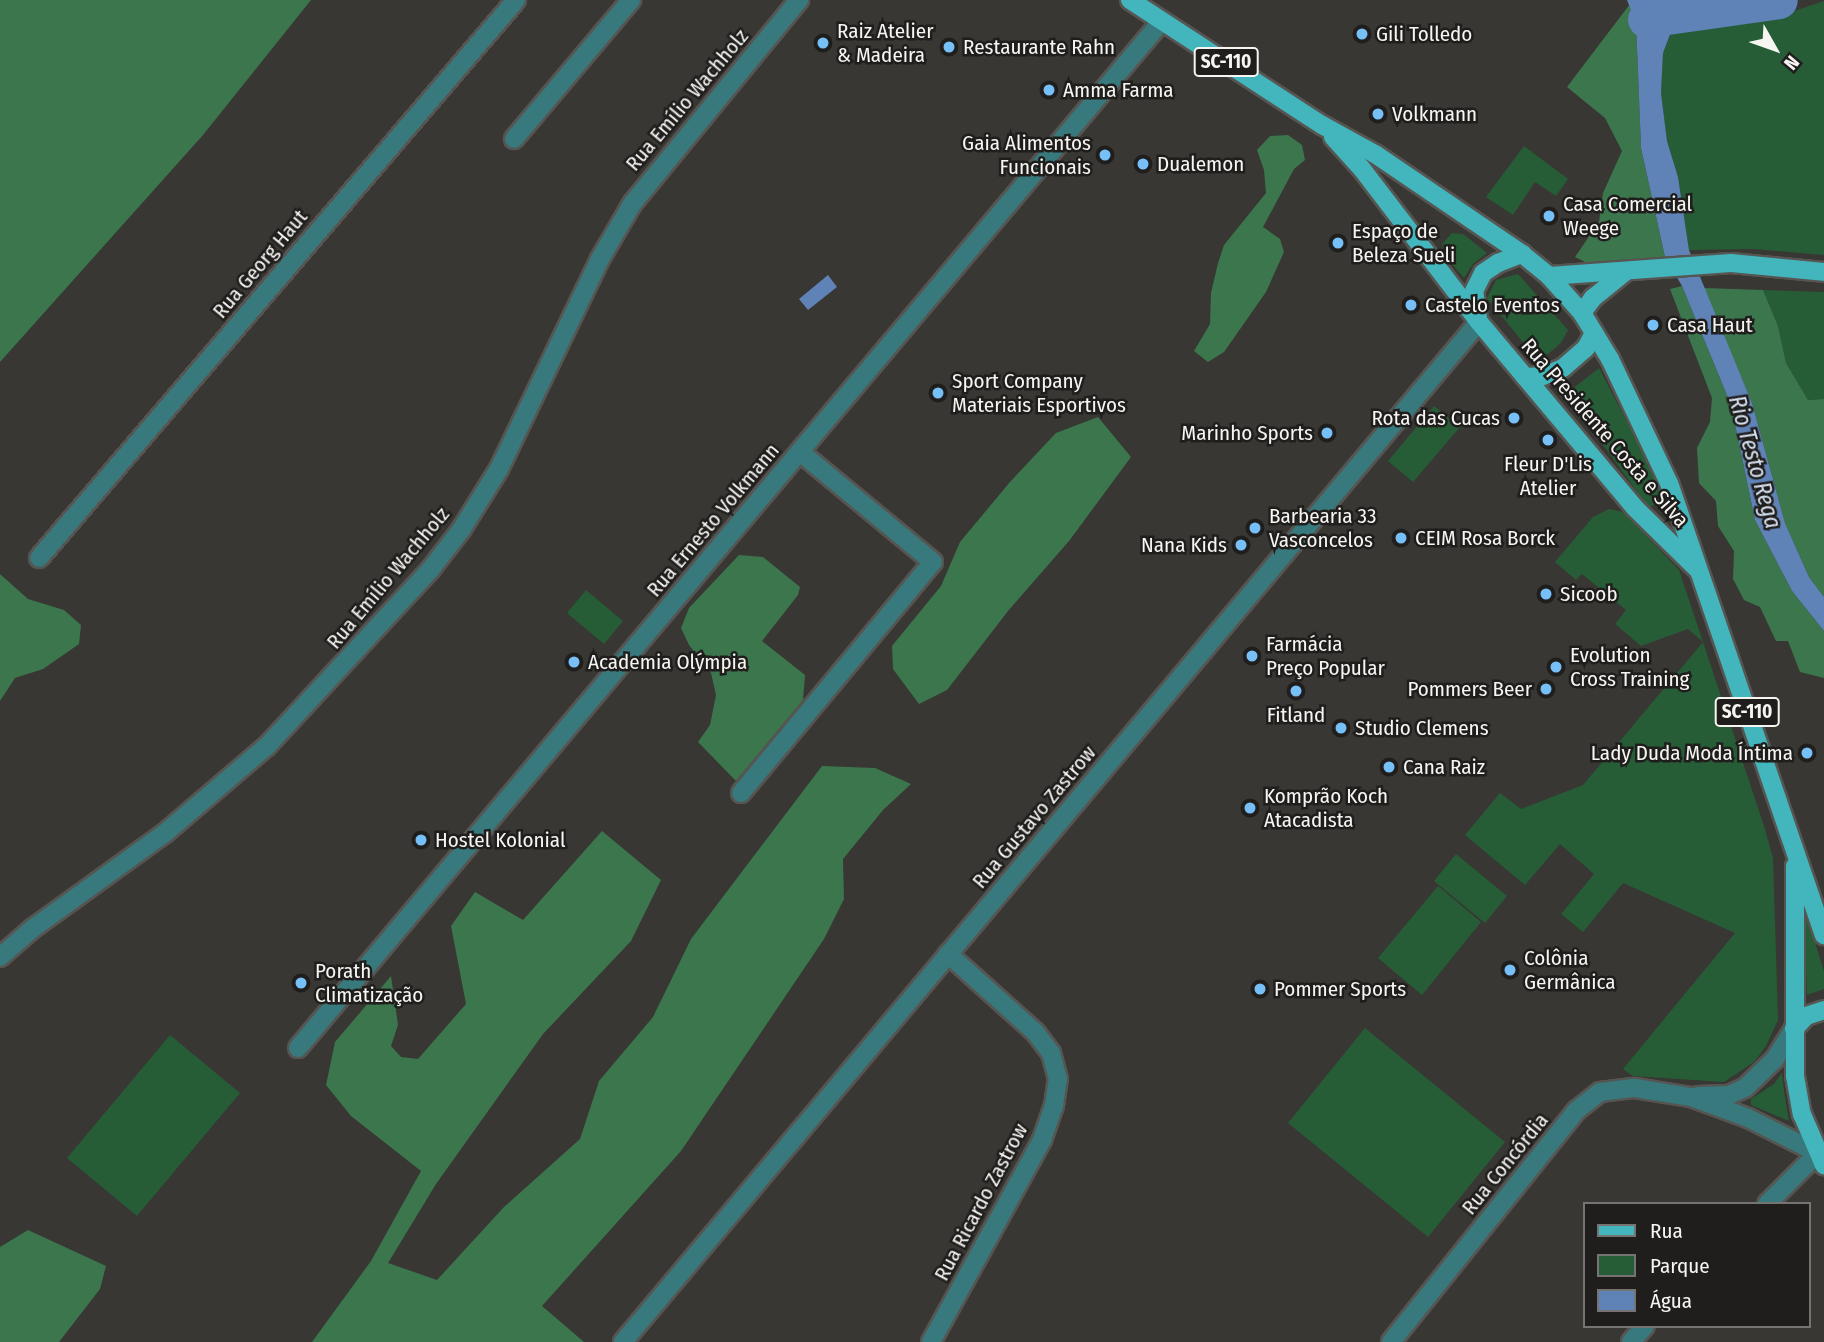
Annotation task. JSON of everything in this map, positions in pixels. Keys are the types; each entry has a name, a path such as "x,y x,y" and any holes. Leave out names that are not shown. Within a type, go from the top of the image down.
{"main road":[{"name":"Rua Presidente Costa e Silva","path":"1130,0 1322,125 1375,155 1522,254 1549,276 1582,313 1634,407 1669,483 1824,935"},
{"name":"Rua Presidente Costa e Silva","path":"1322,125 1362,169 1479,322 1634,507 1700,572"},
{"path":"1479,322 1474,291 1483,273 1498,263 1522,254"},
{"path":"1549,276 1731,263 1824,272"},
{"path":"1582,313 1593,299 1625,272"},
{"path":"1525,377 1543,376 1563,368 1586,348 1594,333"},
{"name":"Rua Presidente Costa e Silva","path":"1795,852 1794,1029 1797,1096 1822,1157"},
{"path":"1794,1029 1807,1016 1824,1010"}],"street":[{"name":"Rua Georg Haut","path":"39,558 516,0"},
{"path":"514,139 631,0"},
{"name":"Rua Emílio Wachholz","path":"0,957 32,929 165,833 267,746 429,570 461,530 499,470 600,259 632,204 799,0"},
{"name":"Rua Ernesto Volkmann","path":"299,1048 1162,21"},
{"name":"Rua Gustavo Zastrow","path":"623,1342 1479,322"},
{"path":"741,793 933,562 800,452"},
{"name":"Rua Ricardo Zastrow","path":"931,1342 1042,1140 1054,1106 1058,1079 1051,1053 1035,1032 948,954"},
{"name":"Rua Concórdia","path":"1391,1342 1587,1099 1618,1088 1691,1097 1729,1095 1745,1088 1775,1059 1794,1029"},
{"name":"Rua Concórdia","path":"1691,1097 1782,1134 1822,1157"},
{"path":"1770,1202 1822,1157"},
{"path":"1631,1342 1643,1328"}],"green space":[{"path":"0,0 311,0 203,135 0,362"},
{"path":"1824,1 1824,255 1754,249 1689,250 1678,177 1667,141 1661,93 1663,53 1671,32 1687,27 1779,16"},
{"path":"1630,4 1636,23 1641,148 1665,257 1591,265 1575,257 1599,222 1603,193 1622,151 1605,118 1567,87"},
{"path":"1288,135 1302,145 1305,160 1294,169 1263,227 1280,239 1284,252 1266,292 1224,352 1208,362 1194,351 1210,324 1211,293 1224,245 1266,193 1264,170 1257,150 1270,136"},
{"path":"1524,146 1568,179 1556,196 1535,182 1513,215 1486,197"},
{"path":"1452,233 1463,234 1487,253 1473,264 1464,278 1445,256 1442,244"},
{"path":"1518,274 1568,330 1561,343 1548,354 1535,357 1487,298 1496,280"},
{"path":"1682,286 1731,405 1755,520 1792,591 1824,631 1824,678 1800,672 1788,641 1776,641 1760,607 1744,600 1733,579 1734,551 1718,526 1716,501 1699,483 1697,448 1710,422 1712,398 1670,289"},
{"path":"1703,288 1763,290 1778,326 1786,363 1808,400 1824,399 1824,597 1809,577 1785,523 1752,403"},
{"path":"1763,290 1824,292 1824,399 1808,400 1786,363 1778,326"},
{"path":"1599,368 1666,497 1649,508 1566,394"},
{"path":"1434,406 1460,427 1413,482 1388,461"},
{"path":"1098,417 1131,457 1069,541 1008,611 947,690 919,704 893,669 892,646 941,586 960,542 1010,482 1056,433"},
{"path":"1609,509 1623,512 1679,570 1703,642 1688,629 1641,646 1615,624 1626,610 1582,574 1576,580 1555,562 1593,517"},
{"path":"739,555 763,557 800,587 798,595 762,641 805,675 803,700 736,781 698,742 710,725 716,695 711,673 689,645 681,628 689,608"},
{"path":"0,574 28,599 64,610 81,625 79,644 43,669 15,678 0,701"},
{"path":"586,590 623,621 604,644 567,613"},
{"path":"1703,642 1773,858 1778,1020 1766,1046 1754,1062 1724,1082 1633,1076 1623,1069 1735,933 1623,883 1583,932 1561,914 1594,874 1560,844 1525,885 1465,835 1500,793 1521,809 1583,785"},
{"path":"822,766 875,768 911,784 883,810 843,859 844,899 824,939 681,1151 542,1306 584,1342 312,1342 371,1261 421,1171 351,1116 326,1085 335,1042 391,976 398,1025 391,1046 401,1057 418,1059 466,1004 451,926 475,892 523,920 602,831 661,880 631,941 543,1034 436,1184 388,1263 437,1280 504,1207 580,1139 599,1081 653,1017 691,939"},
{"path":"1456,854 1507,896 1485,923 1434,881"},
{"path":"1438,886 1481,922 1422,995 1378,958"},
{"path":"1804,918 1807,918 1824,971 1824,989 1807,995"},
{"path":"1365,1028 1505,1142 1428,1237 1288,1123"},
{"path":"170,1035 240,1093 137,1216 67,1158"},
{"path":"1782,1073 1789,1121 1751,1105 1751,1099 1774,1084"},
{"path":"28,1230 106,1266 100,1289 59,1342 0,1342 0,1247"}],"water":[{"name":"Rio Testo Rega","path":"1627,0 1663,0 1666,5 1671,32 1663,53 1661,93 1667,141 1678,177 1689,250 1752,403 1785,523 1809,577 1824,597 1824,631 1792,591 1755,520 1731,405 1682,286 1665,257 1641,148 1636,23"},
{"path":"828,275 837,287 808,310 799,299"}],"waterway":[{"path":"1646,19 1779,0"}],"place":[{"name":"Gili Tolledo","path":"1362,34"},
{"name":"Raiz Atelier & Madeira","path":"823,43"},
{"name":"Restaurante Rahn","path":"949,47"},
{"name":"Amma Farma","path":"1049,90"},
{"name":"Volkmann","path":"1378,114"},
{"name":"Gaia Alimentos Funcionais","path":"1105,155"},
{"name":"Dualemon","path":"1143,164"},
{"name":"Casa Comercial Weege","path":"1549,216"},
{"name":"Espaço de Beleza Sueli","path":"1338,243"},
{"name":"Castelo Eventos","path":"1411,305"},
{"name":"Casa Haut","path":"1653,325"},
{"name":"Sport Company Materiais Esportivos","path":"938,393"},
{"name":"Rota das Cucas","path":"1514,418"},
{"name":"Marinho Sports","path":"1327,433"},
{"name":"Fleur D'Lis Atelier","path":"1548,440"},
{"name":"Barbearia 33 Vasconcelos","path":"1255,528"},
{"name":"CEIM Rosa Borck","path":"1401,538"},
{"name":"Nana Kids","path":"1241,545"},
{"name":"Sicoob","path":"1546,594"},
{"name":"Farmácia Preço Popular","path":"1252,656"},
{"name":"Academia Olýmpia","path":"574,662"},
{"name":"Evolution Cross Training","path":"1556,667"},
{"name":"Pommers Beer","path":"1546,689"},
{"name":"Fitland","path":"1296,691"},
{"name":"Studio Clemens","path":"1341,728"},
{"name":"Lady Duda Moda Íntima","path":"1807,753"},
{"name":"Cana Raiz","path":"1389,767"},
{"name":"Komprão Koch Atacadista","path":"1250,808"},
{"name":"Hostel Kolonial","path":"421,840"},
{"name":"Colônia Germânica","path":"1510,970"},
{"name":"Porath Climatização","path":"301,983"},
{"name":"Pommer Sports","path":"1260,989"}]}
